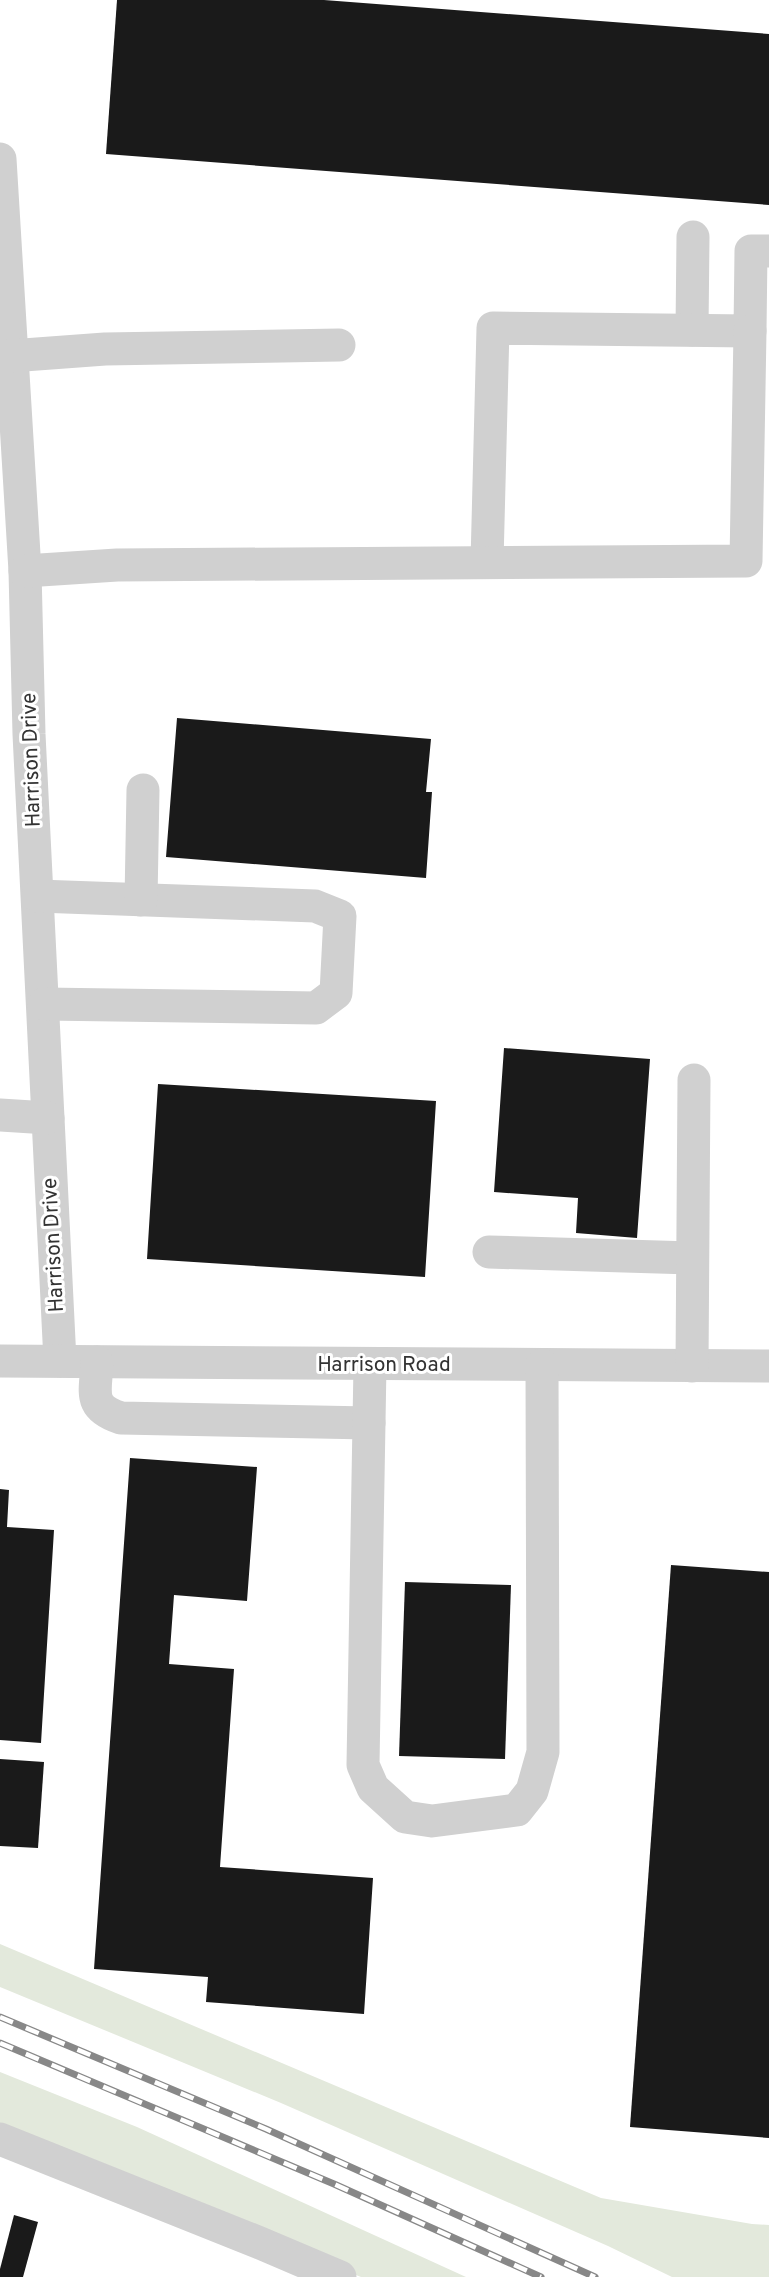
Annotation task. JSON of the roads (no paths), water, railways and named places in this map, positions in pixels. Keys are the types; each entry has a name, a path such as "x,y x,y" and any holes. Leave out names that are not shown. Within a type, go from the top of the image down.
{"street":[{"name":"Harrison Drive","path":"0,159 2,245 10,356 10,505 25,571 29,734 60,1361"},
{"path":"692,330 693,237"},
{"path":"25,571 117,565 746,561 756,348 751,251 769,251"},
{"path":"487,562 493,328 692,330 756,348"},
{"path":"10,356 105,349 339,345"},
{"path":"141,900 143,790"},
{"path":"38,896 315,906 340,916 336,993 316,1008 44,1004"},
{"path":"692,1366 694,1080"},
{"path":"0,1115 48,1118"},
{"path":"489,1252 692,1258"},
{"name":"Harrison Road","path":"0,1361 769,1366"},
{"path":"96,1362 96,1403 104,1413 121,1418 369,1423"},
{"path":"370,1365 363,1765 373,1788 405,1816 432,1821 517,1810 532,1791 543,1752 542,1365"},
{"path":"0,2139 340,2277"}],"railway":[{"path":"0,2017 266,2129 595,2277"},
{"path":"0,2043 334,2184 541,2277"}]}
